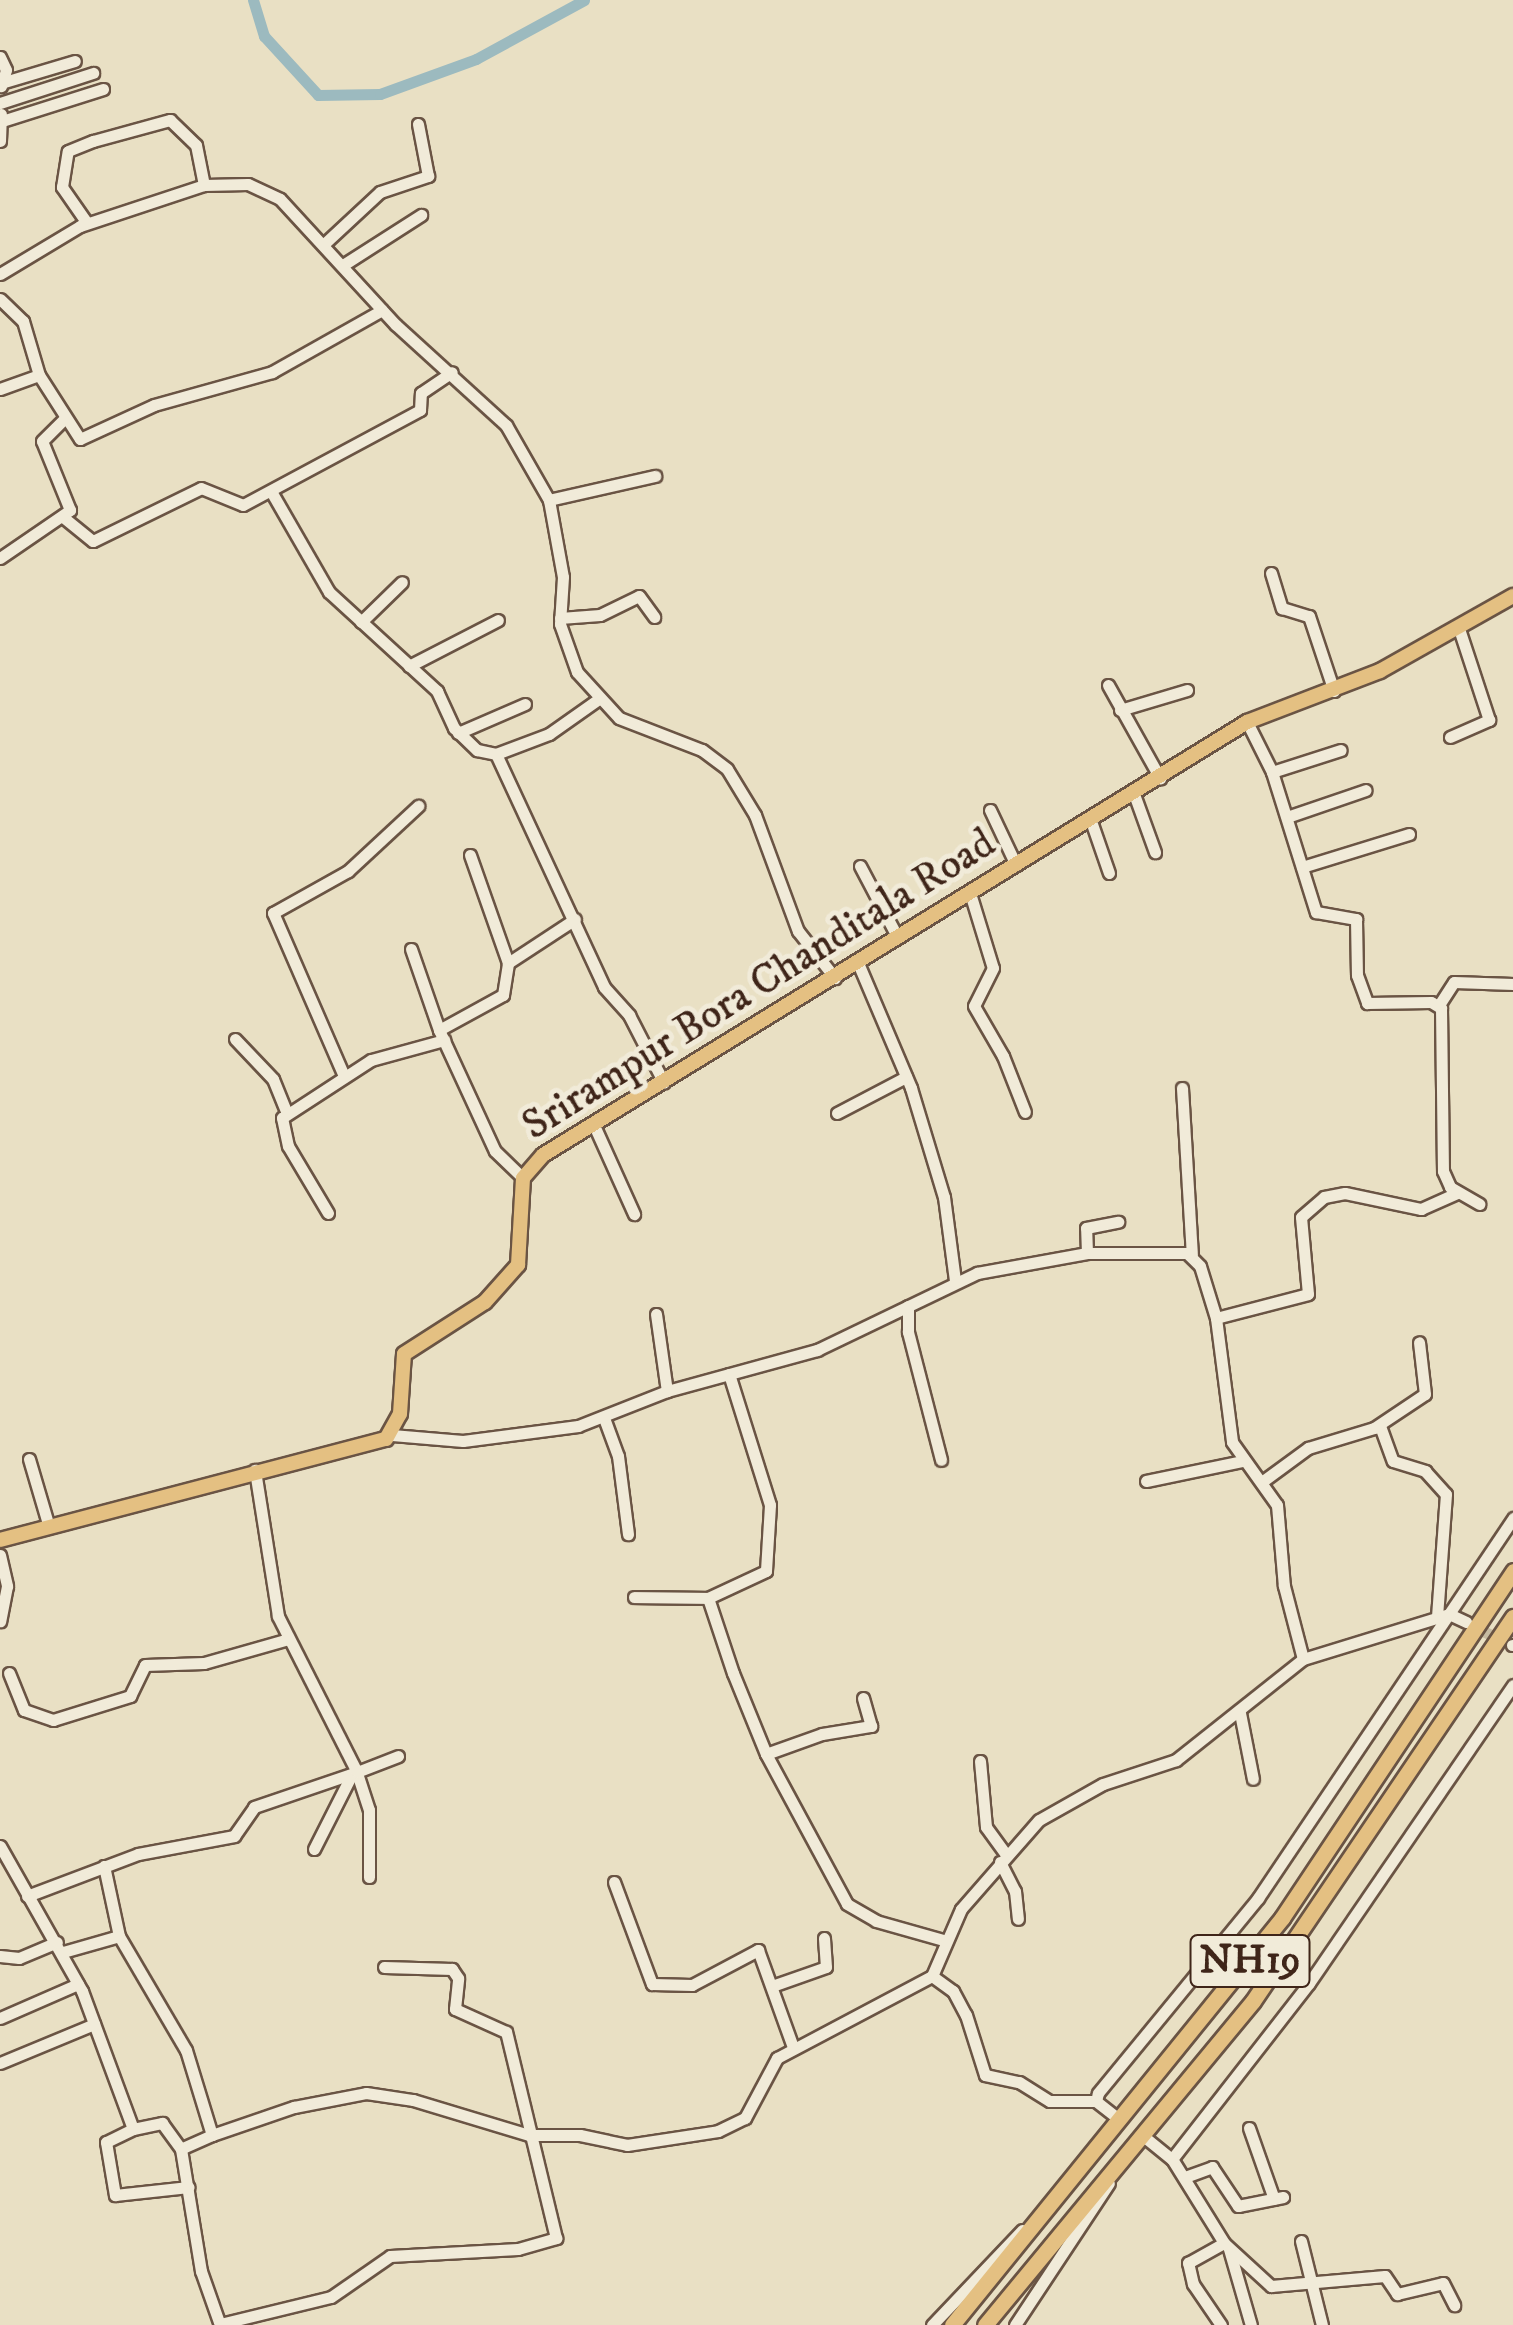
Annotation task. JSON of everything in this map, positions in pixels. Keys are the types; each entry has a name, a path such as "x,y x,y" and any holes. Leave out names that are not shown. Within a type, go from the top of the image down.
{"highway":[{"name":"NH19","path":"952,2325 1282,1918 1513,1571"},
{"name":"NH19","path":"985,2325 1287,1955 1513,1618"}],"main road":[{"name":"Srirampur Bora Chanditala Road","path":"392,1435 400,1414 404,1354 484,1302 518,1265 523,1178 543,1155 1092,821 1247,722 1334,691 1459,629 1513,596"},
{"path":"0,1540 255,1470 363,1449 392,1435"}],"street":[{"path":"0,57 1,86 75,61"},
{"path":"0,111 93,73"},
{"path":"0,111 104,89"},
{"path":"0,111 0,141"},
{"path":"87,223 62,187 68,151 93,141 170,120 196,145 204,185"},
{"path":"324,244 380,192 428,176 418,124"},
{"path":"0,274 87,223 204,185 229,182 267,190 324,244 382,310 506,425 549,500 563,578 560,618 577,672 619,718 702,750 727,769 755,815 798,931 835,978"},
{"path":"344,265 421,215"},
{"path":"0,299 28,329 39,375 63,420 80,439 154,405 226,390 272,372 382,310"},
{"path":"63,517 93,541 202,488 237,507 272,492 420,410 421,393 452,372"},
{"path":"0,389 39,375"},
{"path":"0,558 63,517 68,503 42,441 63,420"},
{"path":"549,500 655,476"},
{"path":"272,492 329,592 444,698 458,733 477,750 496,754 570,725 600,698"},
{"path":"1272,573 1282,608 1309,616 1334,691"},
{"path":"361,622 402,582"},
{"path":"560,618 600,615 639,596 654,617"},
{"path":"409,666 498,620"},
{"path":"1450,738 1489,720 1459,629"},
{"path":"1108,685 1160,778"},
{"path":"1120,710 1187,690"},
{"path":"458,733 525,704"},
{"path":"1247,722 1272,772 1319,915 1356,920 1357,974 1369,1006 1439,1004"},
{"path":"1272,772 1341,750"},
{"path":"496,754 576,919 604,987 628,1015 664,1082"},
{"path":"1287,817 1366,790"},
{"path":"1134,794 1155,852"},
{"path":"344,1076 273,912 348,871 418,806"},
{"path":"990,810 1016,865"},
{"path":"1092,821 1109,872"},
{"path":"1302,867 1409,834"},
{"path":"287,1113 371,1060 441,1035 506,992 508,962 470,855"},
{"path":"860,866 898,938"},
{"path":"970,893 992,968 974,1006 1025,1112"},
{"path":"508,962 576,919"},
{"path":"411,949 441,1035 495,1151 523,1178"},
{"path":"858,963 906,1077 944,1197 955,1280"},
{"path":"1479,1204 1457,1193 1444,1171 1439,1004 1454,982 1513,984"},
{"path":"235,1039 273,1079 287,1113 283,1135 328,1213"},
{"path":"837,1114 906,1077"},
{"path":"1182,1088 1192,1255 1216,1318 1223,1407 1243,1460 1277,1505 1284,1586 1303,1659"},
{"path":"593,1123 634,1214"},
{"path":"1216,1318 1308,1294 1302,1217 1310,1205 1345,1193 1421,1209 1457,1193"},
{"path":"1087,1254 1086,1228 1118,1222"},
{"path":"392,1435 463,1441 604,1418 667,1391 816,1350 955,1280 1087,1254 1192,1255"},
{"path":"908,1306 908,1332 942,1460"},
{"path":"656,1314 667,1391"},
{"path":"1263,1482 1308,1448 1380,1426 1426,1394 1418,1342"},
{"path":"634,1597 708,1598 767,1568 769,1492 730,1374"},
{"path":"604,1418 618,1456 628,1534"},
{"path":"1380,1426 1393,1462 1424,1470 1446,1494 1443,1615"},
{"path":"29,1458 49,1528"},
{"path":"1146,1481 1243,1460"},
{"path":"255,1470 263,1537 288,1639 355,1773 369,1810 369,1877"},
{"path":"1096,2101 1258,1898 1443,1615 1513,1518"},
{"path":"0,1555 7,1586 0,1621"},
{"path":"708,1598 766,1754 847,1904 876,1921 943,1940"},
{"path":"181,2150 212,2134 294,2107 366,2092 413,2100 529,2136 580,2135 627,2145 727,2128 744,2118 768,2068 793,2046 932,1976 943,1940 1003,1858 1055,1810 1103,1784 1176,1760 1240,1713 1303,1659 1443,1615 1466,1622"},
{"path":"9,1673 24,1710 52,1720 130,1696 144,1665 204,1663 288,1639"},
{"path":"1172,2159 1309,1983 1513,1685"},
{"path":"766,1754 827,1732 871,1726 863,1698"},
{"path":"1240,1713 1253,1779"},
{"path":"28,1896 104,1866 234,1836 254,1807 398,1756"},
{"path":"980,1761 986,1827 1015,1891 1018,1919"},
{"path":"314,1849 355,1773"},
{"path":"0,1846 3,1861 60,1947 78,1984 134,2129"},
{"path":"104,1866 120,1936 186,2050 212,2134"},
{"path":"614,1882 656,1986 697,1983 754,1949 762,1953 793,2046"},
{"path":"0,1956 19,1958 120,1936"},
{"path":"772,1986 826,1968 824,1938"},
{"path":"188,2186 113,2193 106,2142 134,2129 162,2123 181,2150 188,2186 200,2271 220,2325 332,2298 390,2256 518,2249 555,2239 508,2036 456,2008 456,1970 384,1966"},
{"path":"932,1976 952,1991 966,2015 985,2075 1019,2082 1050,2101 1096,2101 1120,2120"},
{"path":"0,2018 78,1984"},
{"path":"0,2063 94,2024"},
{"path":"1185,2177 1210,2167 1234,2206 1278,2198 1248,2128"},
{"path":"1142,2136 1172,2159 1227,2246 1250,2325"},
{"path":"1015,2325 1057,2272 1124,2158"},
{"path":"932,2325 1071,2181"},
{"path":"1300,2242 1307,2284 1322,2325"},
{"path":"1227,2246 1271,2286 1386,2276 1400,2294 1443,2282 1454,2305"},
{"path":"1220,2325 1193,2284 1188,2262 1227,2246"}],"waterway":[{"path":"253,0 264,36 318,95 380,94 476,59 584,0"}],"tunnel":[{"path":"1469,1624 1512,1645"}]}
